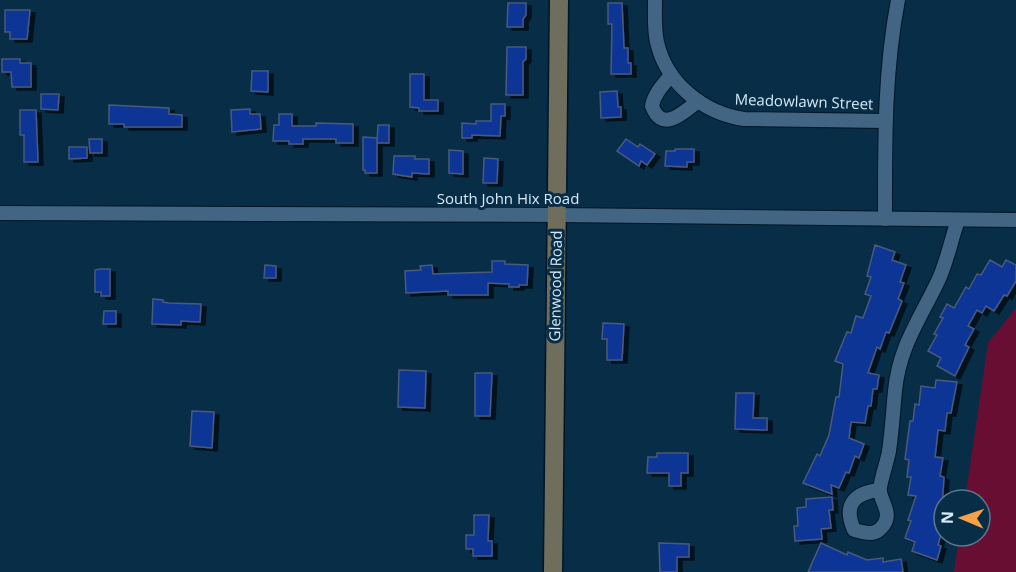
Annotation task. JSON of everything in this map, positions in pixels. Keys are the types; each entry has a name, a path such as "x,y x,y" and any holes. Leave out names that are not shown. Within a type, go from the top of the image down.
{"street":[{"name":"Glenwood Road","path":"553,572 559,0"},
{"name":"Meadowlawn Street","path":"655,0 657,42 671,75 683,90 698,101 727,115 744,119 885,121"},
{"path":"885,219 885,121 888,58 898,0"},
{"path":"671,75 653,101 652,106 658,117 664,120 676,118 698,101"},
{"name":"South John Hix Road","path":"0,213 556,215 1016,220"},
{"path":"879,490 889,452 895,388 902,356 916,320 939,279 958,220"}],"shaded area":[{"path":"1016,308 1016,572 954,572 957,548 992,548 992,488 967,488 988,343"}],"building":[{"path":"508,3 526,3 523,27 507,27"},
{"path":"608,3 622,3 624,48 628,48 631,74 611,74 612,24 608,24"},
{"path":"5,10 30,10 27,39 10,39 10,32 5,32"},
{"path":"507,47 526,47 526,59 523,62 523,95 506,95"},
{"path":"2,59 20,59 20,63 31,63 31,87 12,87 11,72 2,72"},
{"path":"252,71 268,71 268,92 251,91"},
{"path":"410,74 424,74 424,100 438,100 438,111 419,111 419,108 410,107"},
{"path":"617,91 621,117 601,118 600,92"},
{"path":"41,94 59,94 58,110 41,109"},
{"path":"491,104 505,104 505,116 501,116 500,136 472,135 472,138 462,138 462,123 476,124 476,121 491,121"},
{"path":"109,105 169,108 169,114 182,115 182,127 124,127 124,124 109,124"},
{"path":"250,109 250,114 260,114 261,129 232,132 231,110"},
{"path":"20,110 36,110 38,162 24,162 24,135 20,135"},
{"path":"279,114 292,114 292,126 316,126 316,123 353,124 353,143 336,143 336,139 303,139 303,144 273,141 274,125 279,125"},
{"path":"378,125 389,125 389,143 377,143"},
{"path":"363,137 377,138 377,173 365,173 363,170"},
{"path":"89,139 102,139 102,153 90,153"},
{"path":"626,139 638,147 640,144 655,154 647,165 641,161 639,166 617,151"},
{"path":"69,147 87,147 87,158 69,159"},
{"path":"675,149 694,149 694,162 687,162 687,167 665,166 666,151 675,151"},
{"path":"449,150 463,151 463,174 449,173"},
{"path":"394,156 429,159 429,174 412,173 412,177 393,174"},
{"path":"484,158 498,159 497,183 483,183"},
{"path":"875,245 895,252 892,260 906,265 900,282 904,283 898,299 902,301 889,333 886,332 880,349 877,347 868,373 879,375 877,389 873,389 871,406 868,406 865,423 851,422 849,438 864,444 859,458 855,456 849,473 846,472 839,488 831,485 832,494 803,483 817,454 820,456 829,435 836,397 839,397 843,364 835,361 847,332 851,333 856,316 863,318 871,296 865,294 871,277 867,276"},
{"path":"990,260 1002,267 1006,260 1016,265 1016,281 994,311 986,306 982,313 977,310 968,326 974,329 965,345 969,347 955,376 937,366 941,358 928,351 937,335 934,334 943,318 940,317 947,304 954,308 966,287 969,289 977,274 981,275"},
{"path":"492,261 528,265 527,285 509,287 509,284 488,283 488,295 448,295 448,291 406,293 405,271 421,270 420,266 432,265 433,274 492,272"},
{"path":"265,265 276,266 276,278 264,278"},
{"path":"110,269 110,296 101,296 101,292 95,292 95,270"},
{"path":"153,299 169,303 201,304 200,322 181,321 181,325 152,324"},
{"path":"104,311 116,311 116,324 103,324"},
{"path":"603,323 624,324 622,360 607,360 607,339 602,339"},
{"path":"399,370 426,371 425,408 398,407"},
{"path":"475,373 492,373 490,416 475,416"},
{"path":"936,380 957,382 951,413 947,413 945,431 938,430 935,457 943,458 940,476 944,477 943,488 932,488 932,548 940,548 937,560 912,551 915,542 905,538 916,496 908,495 911,477 907,477 909,460 905,459 910,421 913,421 915,404 919,405 921,386 935,388"},
{"path":"736,393 754,393 753,418 767,418 767,430 735,429"},
{"path":"192,411 214,412 212,448 190,446"},
{"path":"657,453 688,453 688,473 681,473 681,486 669,486 669,473 647,473 648,457 657,457"},
{"path":"832,497 833,510 829,510 831,528 821,529 822,539 795,541 794,526 798,526 797,508 806,507 806,499"},
{"path":"474,515 489,515 488,541 492,541 492,556 473,556 473,549 466,549 466,535 474,535"},
{"path":"659,543 689,544 689,557 677,557 677,572 660,572"},
{"path":"821,543 847,555 848,552 867,560 883,558 883,562 901,559 903,572 808,572"}]}
